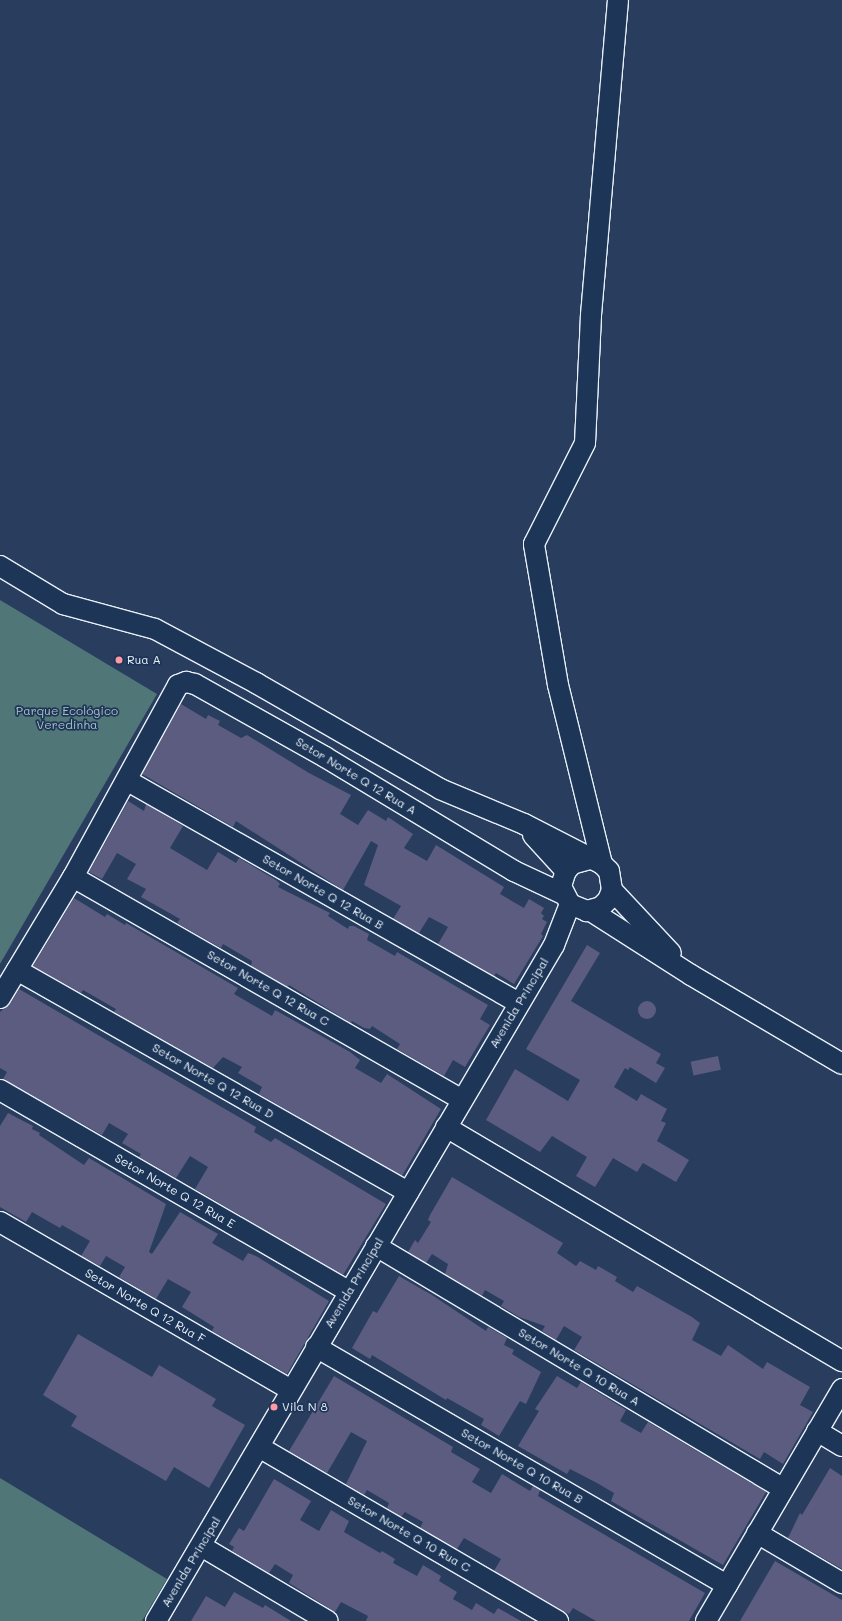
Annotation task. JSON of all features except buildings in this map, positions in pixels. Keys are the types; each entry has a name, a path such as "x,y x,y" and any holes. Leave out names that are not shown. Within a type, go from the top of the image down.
{"street":[{"path":"596,861 558,685 534,544 584,443 591,315 618,0"},
{"path":"0,566 63,604 155,630 256,683 440,789 524,824 596,861 609,871 612,890 691,975"},
{"name":"Setor Norte Q 12 Rua A","path":"128,781 178,685 186,682 195,684 325,757 514,871 573,895"},
{"path":"0,998 73,877 128,781"},
{"name":"Setor Norte Q 12 Rua B","path":"128,781 518,1003"},
{"path":"524,824 573,895 691,975 842,1064"},
{"name":"Avenida Principal","path":"156,1621 259,1447 290,1390 350,1292 518,1003 554,945 573,895 581,860 596,861"},
{"name":"Setor Norte Q 12 Rua C","path":"73,877 462,1100"},
{"name":"Avenida Principal","path":"573,895 601,907 608,900 612,890"},
{"name":"Setor Norte Q 12 Rua D","path":"17,970 408,1192"},
{"name":"Setor Norte Q 12 Rua E","path":"0,1090 350,1292"},
{"path":"446,1127 842,1361"},
{"name":"Setor Norte Q 12 Rua F","path":"0,1222 290,1390"},
{"name":"Setor Norte Q 10 Rua A","path":"376,1246 782,1488"},
{"name":"Setor Norte Q 10 Rua B","path":"316,1347 727,1585"},
{"path":"706,1621 758,1533 782,1488 842,1389"},
{"path":"817,1431 842,1446"},
{"name":"Setor Norte Q 10 Rua C","path":"259,1447 558,1621"},
{"path":"758,1533 842,1583"},
{"path":"201,1546 328,1621"}],"green space":[{"name":"Parque Ecológico Veredinha","path":"0,600 157,694 0,964"},
{"path":"0,1478 167,1579 142,1621 0,1621"}],"place":[{"name":"Rua A","path":"119,660"},
{"name":"Vila N 8","path":"274,1407"}]}
